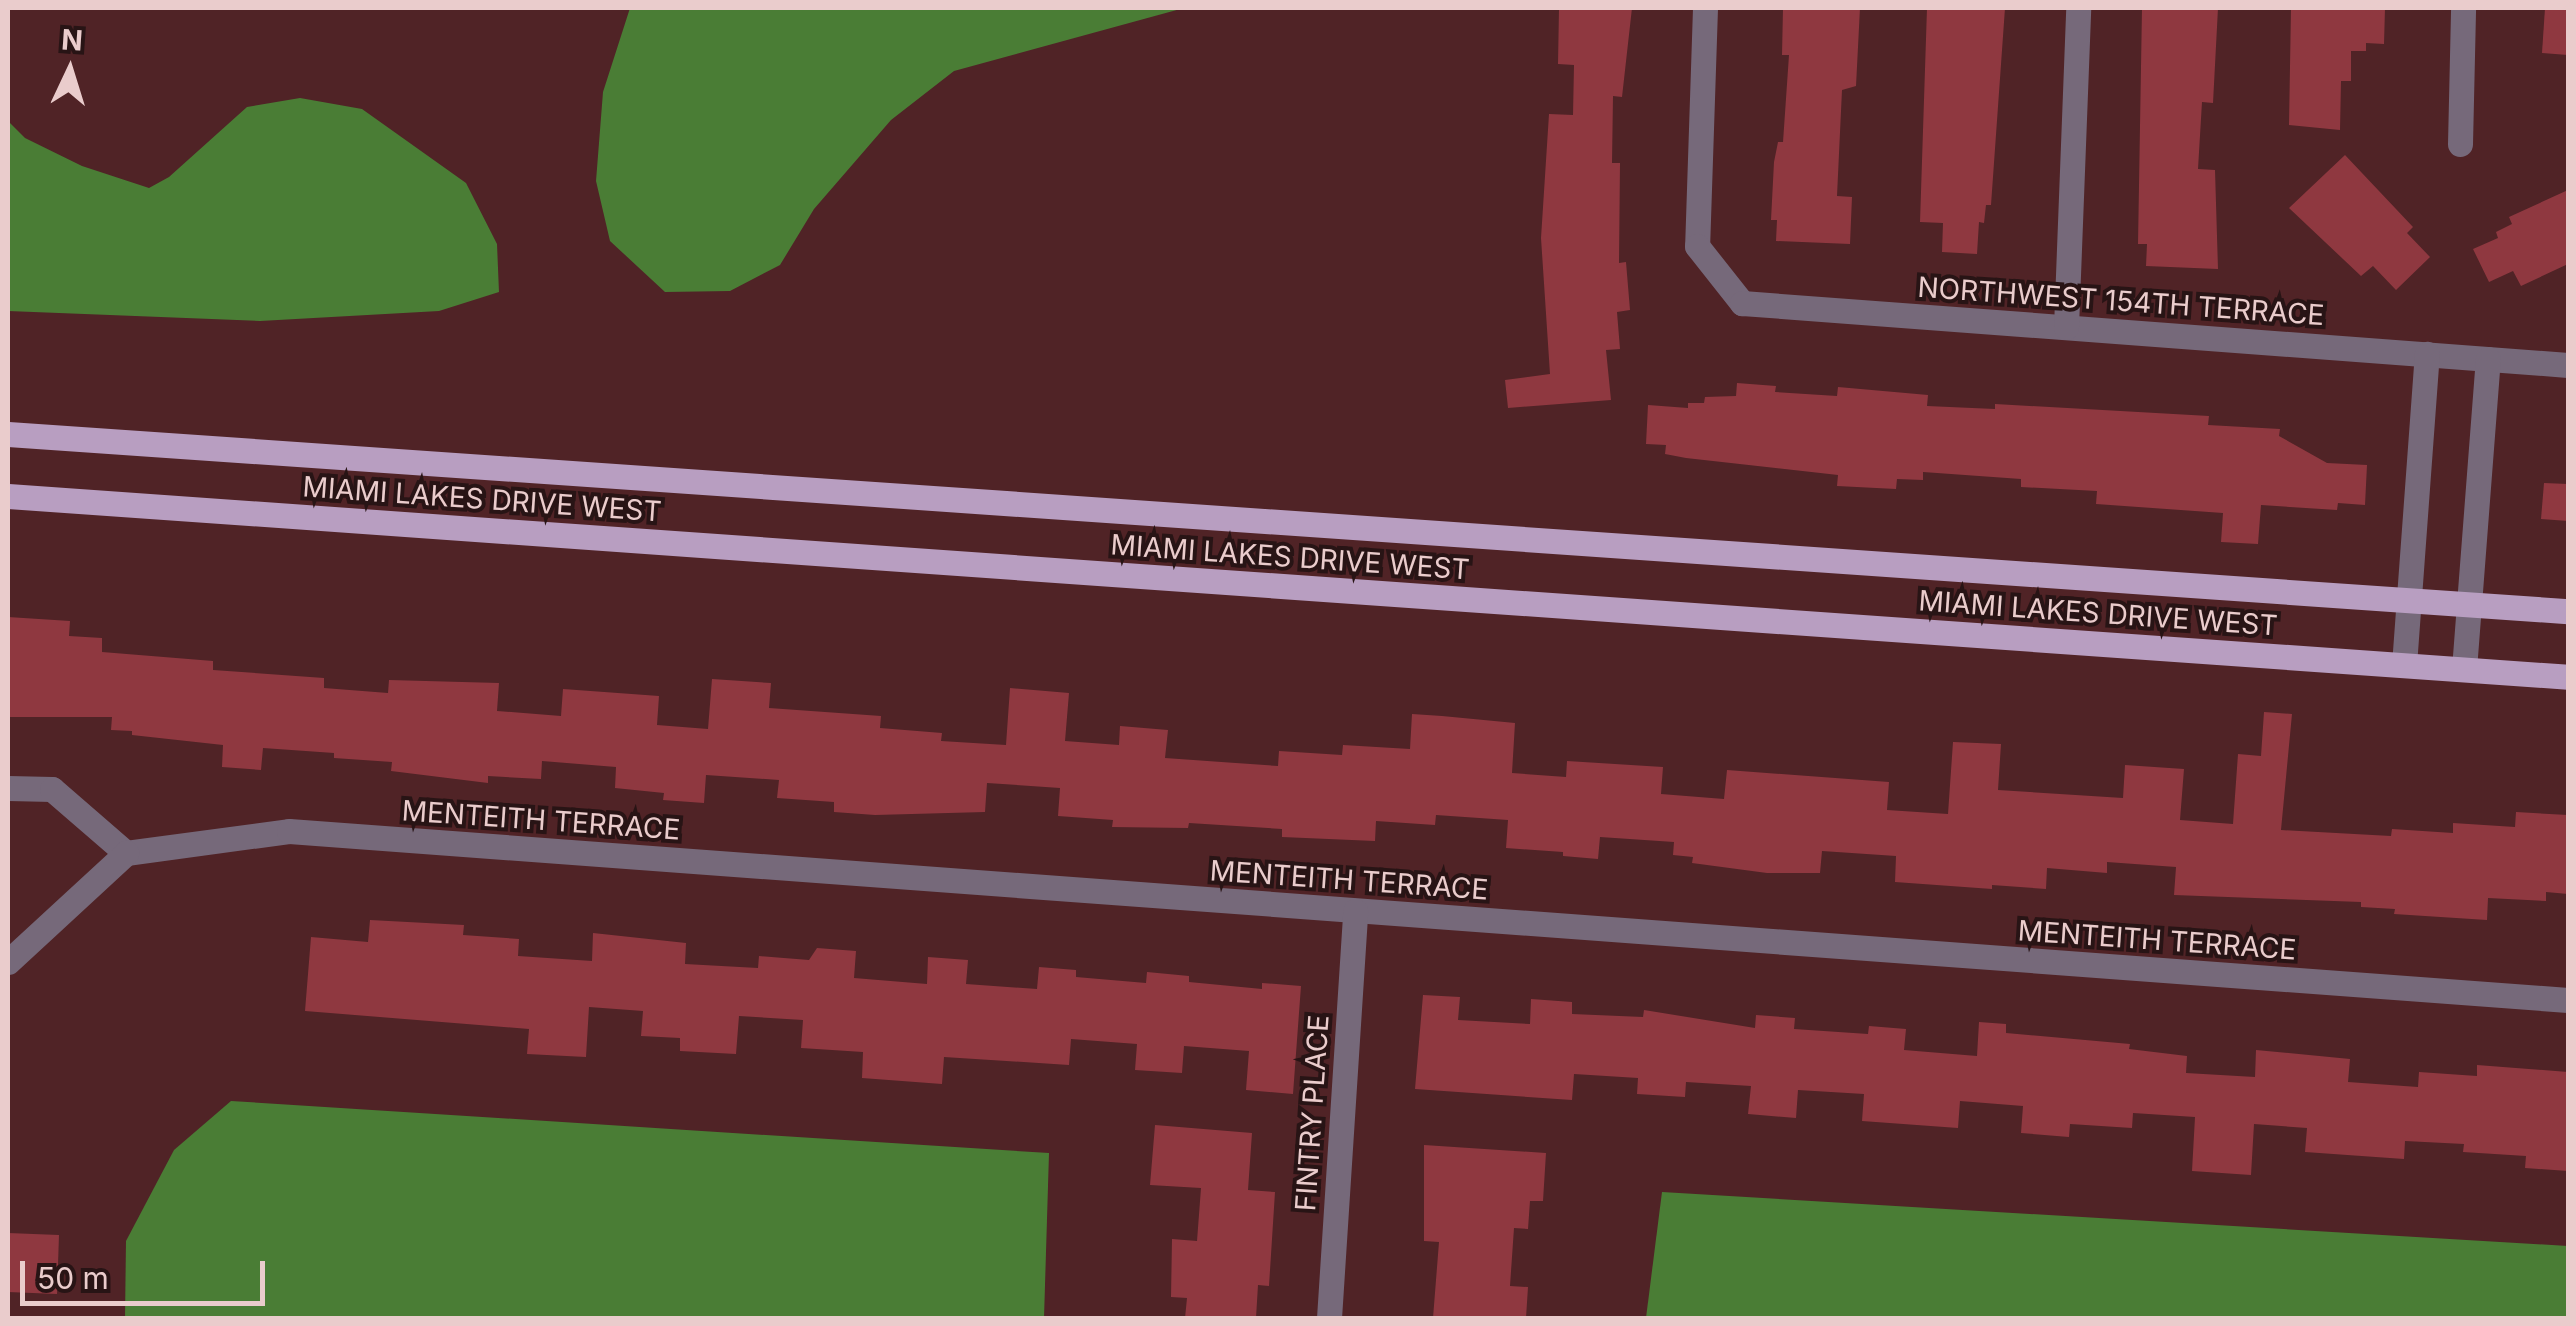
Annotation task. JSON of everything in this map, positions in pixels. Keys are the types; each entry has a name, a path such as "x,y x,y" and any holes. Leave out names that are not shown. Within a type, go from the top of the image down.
{"main road":[{"name":"MIAMI LAKES DRIVE WEST","path":"8,434 357,455 2568,611"},
{"name":"MIAMI LAKES DRIVE WEST","path":"8,496 2568,677"}],"street":[{"name":"NORTHWEST 154TH TERRACE","path":"1705,8 1697,246 1742,303 2568,365"},
{"path":"2066,327 2078,8"},
{"path":"2460,144 2463,8"},
{"path":"2404,665 2427,354"},
{"path":"2464,670 2488,359"},
{"path":"8,788 52,789 126,853 8,962"},
{"name":"MENTEITH TERRACE","path":"126,853 289,831 2568,1000"},
{"name":"FINTRY PLACE","path":"1329,1318 1355,911"}],"shaded area":[{"path":"630,8 1184,8 954,71 891,120 814,209 780,265 730,291 665,292 610,241 596,181 603,92"},
{"path":"300,98 362,109 466,183 497,244 499,292 439,311 260,321 8,311 8,121 25,138 82,166 149,188 169,177 247,107"},
{"path":"231,1101 1049,1153 1044,1318 125,1318 126,1241 174,1150"},
{"path":"1662,1192 2568,1246 2568,1318 1646,1318"}],"building":[{"path":"1559,8 1632,8 1622,97 1613,96 1612,163 1620,163 1619,263 1626,262 1630,310 1617,312 1620,349 1606,350 1611,400 1508,408 1505,380 1550,374 1541,238 1549,114 1573,115 1574,65 1558,64"},
{"path":"1783,8 1860,8 1856,86 1842,90 1837,196 1852,197 1850,244 1776,241 1777,220 1771,220 1774,162 1778,142 1783,142 1789,55 1782,55"},
{"path":"1927,8 2005,8 1991,205 1986,205 1984,223 1979,222 1977,254 1942,252 1943,223 1920,222"},
{"path":"2142,8 2218,8 2213,103 2202,102 2198,169 2215,170 2218,269 2146,266 2147,244 2138,244"},
{"path":"2291,8 2385,8 2384,44 2366,43 2366,51 2351,51 2351,81 2341,81 2340,130 2289,125"},
{"path":"2545,8 2568,8 2568,55 2542,53"},
{"path":"2345,155 2413,227 2407,233 2430,257 2396,290 2373,266 2361,276 2289,208"},
{"path":"2568,190 2568,264 2521,286 2513,271 2489,282 2473,249 2498,238 2496,232 2512,224 2509,217"},
{"path":"1737,383 1776,386 1775,392 1837,396 1838,387 1928,395 1927,406 1995,409 1995,404 2209,416 2208,425 2280,429 2279,436 2327,463 2367,465 2365,505 2338,503 2337,510 2261,505 2258,544 2221,542 2223,513 2096,504 2097,491 2021,487 2021,479 1923,472 1923,480 1897,479 1896,489 1837,486 1838,475 1686,458 1665,454 1666,445 1646,444 1648,405 1688,408 1688,403 1704,403 1705,397 1736,396"},
{"path":"2544,483 2568,484 2568,521 2541,519"},
{"path":"8,617 70,621 69,636 102,638 102,652 213,661 213,670 324,678 324,688 388,693 389,680 499,683 497,711 561,716 563,689 659,696 657,725 708,729 712,679 771,683 769,708 881,716 880,728 942,733 941,741 1006,745 1010,688 1069,693 1065,741 1119,745 1120,726 1168,730 1165,758 1278,766 1279,751 1342,755 1343,745 1410,749 1412,714 1515,723 1512,773 1566,777 1567,761 1663,767 1661,794 1724,799 1727,770 1889,782 1887,810 1948,814 1953,742 2001,744 1998,790 2123,798 2125,765 2184,769 2180,820 2233,824 2238,754 2261,756 2264,712 2292,714 2281,830 2391,836 2392,829 2453,833 2453,823 2515,827 2516,812 2568,815 2568,894 2546,892 2546,901 2488,898 2487,920 2394,914 2395,909 2361,907 2361,902 2174,895 2176,867 2107,862 2107,873 2047,868 2046,889 1992,885 1992,889 1895,882 1896,856 1822,851 1820,873 1767,873 1692,863 1693,857 1673,855 1674,842 1600,837 1598,859 1563,856 1563,852 1506,848 1508,820 1436,815 1435,825 1376,821 1375,841 1282,837 1282,829 1189,823 1188,828 1112,827 1113,820 1058,816 1060,788 987,783 985,812 875,815 834,812 834,802 777,798 779,780 706,775 704,803 663,800 664,793 615,788 616,767 542,761 541,779 488,776 488,783 391,771 392,762 263,748 261,770 222,767 223,745 111,730 112,717 8,717"},
{"path":"370,920 464,925 463,935 519,939 518,956 592,961 593,933 686,943 685,964 758,968 759,956 809,960 817,948 856,951 854,978 927,984 928,957 968,960 966,984 1037,989 1039,967 1076,970 1076,977 1146,983 1147,972 1189,976 1189,982 1262,989 1262,983 1301,986 1293,1094 1246,1090 1249,1051 1184,1046 1182,1073 1135,1070 1137,1044 1071,1039 1069,1065 944,1057 942,1084 862,1078 863,1052 801,1048 803,1020 739,1016 736,1054 680,1051 680,1038 641,1036 643,1011 589,1007 586,1057 527,1054 529,1029 305,1011 311,937 368,942"},
{"path":"1423,995 1460,997 1458,1020 1530,1024 1531,999 1572,1002 1572,1014 1643,1017 1644,1010 1755,1028 1756,1015 1795,1018 1794,1029 1868,1034 1869,1026 1906,1029 1904,1050 1977,1056 1979,1022 2006,1024 2006,1033 2130,1044 2129,1049 2187,1056 2186,1073 2255,1077 2256,1050 2350,1059 2348,1082 2418,1087 2419,1072 2477,1076 2477,1065 2568,1072 2568,1171 2525,1168 2526,1156 2463,1152 2464,1144 2405,1141 2404,1159 2305,1152 2307,1128 2254,1124 2251,1175 2192,1171 2195,1117 2133,1113 2132,1128 2070,1124 2069,1137 2021,1133 2023,1106 1960,1101 1958,1128 1862,1121 1864,1094 1798,1090 1796,1118 1748,1114 1751,1086 1686,1082 1685,1097 1637,1094 1638,1078 1574,1074 1572,1100 1415,1089"},
{"path":"1155,1125 1252,1133 1248,1190 1275,1192 1269,1286 1258,1285 1256,1318 1185,1318 1187,1298 1171,1297 1172,1239 1197,1241 1201,1188 1150,1185"},
{"path":"1424,1145 1546,1153 1543,1201 1530,1201 1528,1229 1514,1228 1510,1286 1528,1287 1526,1318 1433,1318 1439,1242 1424,1241"},
{"path":"8,1233 59,1235 57,1294 8,1292"}]}
